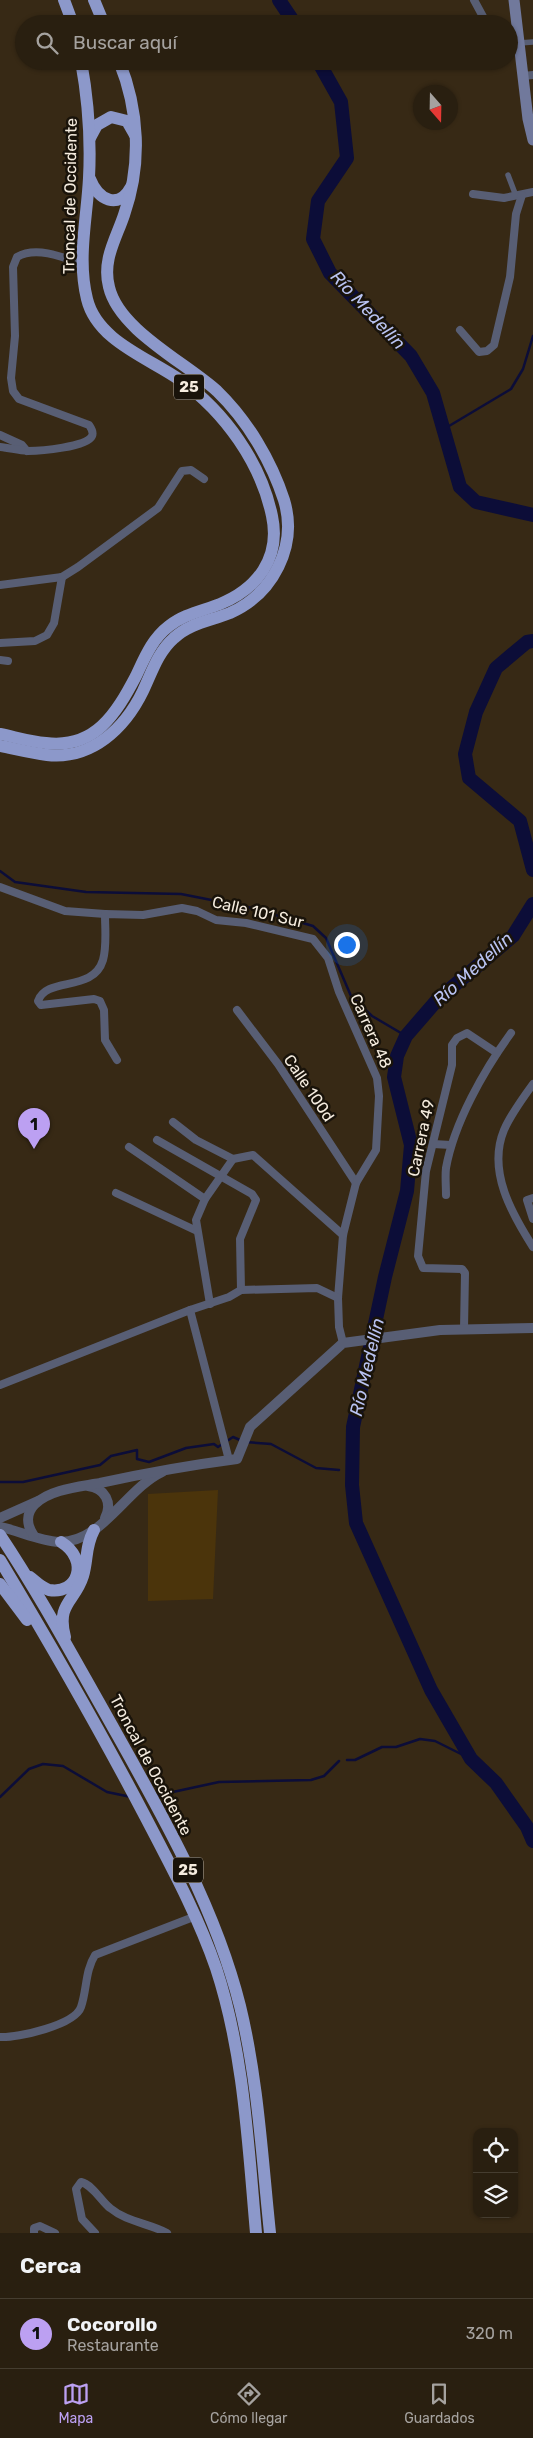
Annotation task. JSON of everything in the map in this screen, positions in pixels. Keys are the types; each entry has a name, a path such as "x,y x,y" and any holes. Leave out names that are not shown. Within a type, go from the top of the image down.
{"highway":[{"path":"64,0 70,15"},
{"path":"94,0 100,15"},
{"name":"Troncal de Occidente","path":"0,734 59,744 75,741 95,732 118,710 146,653 156,638 182,617 222,603 248,588 264,570 274,543 273,522 268,498 258,471 244,448 221,418 194,391 116,340 103,327 87,300 82,264 90,176 90,138 82,70"},
{"name":"25","path":"0,746 48,755 62,755 90,748 110,736 130,714 157,659 168,643 189,627 229,613 256,597 274,575 284,553 287,538 288,525 283,498 261,450 242,420 218,392 130,324 112,296 107,279 107,262 124,215 132,184 136,142 131,96 122,70"},
{"path":"90,138 97,125 103,119 119,117 132,127 136,142"},
{"path":"90,176 95,191 106,199 119,199 125,196 132,184"},
{"path":"73,1658 63,1628 64,1611 80,1582 86,1549 94,1530"},
{"name":"Troncal de Occidente","path":"2,1538 24,1573 138,1773 207,1909 227,1962 242,2014 253,2071 270,2233"},
{"path":"24,1573 44,1588 51,1590 68,1585 77,1573 78,1559 71,1548 61,1542"},
{"name":"Troncal de Occidente","path":"0,1560 125,1777 196,1916 216,1969 235,2046 241,2079 256,2233"},
{"path":"0,1584 35,1631 86,1709"}],"main road":[{"path":"514,0 514,15"},
{"path":"518,45 528,76 533,140"}],"street":[{"path":"474,0 482,15"},
{"path":"518,37 533,42"},
{"path":"460,330 479,352 487,351 494,345 510,277 519,195 508,175"},
{"path":"473,194 497,198 533,192"},
{"path":"0,447 27,451 52,450 87,441 93,431 89,425 19,398 12,391 11,378 15,336 13,267 17,257 24,253 37,253 82,264"},
{"path":"0,435 22,445 27,451"},
{"path":"0,585 62,577 152,513 182,471 191,470 204,480"},
{"path":"0,643 34,641 47,635 54,623 62,577"},
{"name":"Calle 101 Sur","path":"0,887 65,911 143,915 182,908 197,911 216,920 246,923 313,939"},
{"path":"105,914 105,949 98,971 79,982 46,991 38,1001 42,1005 97,999 104,1010 105,1040 117,1060"},
{"name":"Carrera 48","path":"313,939 328,958 338,992 377,1078 376,1150 356,1184 343,1235 338,1298 338,1327 343,1344"},
{"name":"Calle 100d","path":"237,1010 278,1064 356,1184"},
{"name":"Carrera 49","path":"464,1330 465,1273 462,1269 423,1268 418,1256 426,1171 452,1065 452,1045 457,1038 467,1033 497,1053"},
{"name":"Carrera 49","path":"446,1194 446,1170 451,1145 497,1053 511,1034"},
{"path":"533,1084 515,1109 503,1132 500,1153 500,1174 505,1194 514,1217 533,1247"},
{"path":"173,1122 196,1140 232,1159 253,1155 343,1235"},
{"path":"157,1140 219,1177 252,1194 256,1200 240,1239 241,1290"},
{"path":"433,1144 451,1145"},
{"path":"129,1148 205,1199"},
{"path":"210,1304 196,1220 205,1199 232,1159"},
{"path":"116,1193 197,1231"},
{"path":"533,1198 527,1200 533,1219"},
{"path":"0,1385 190,1310 210,1304 241,1290 317,1288 338,1298"},
{"path":"190,1310 228,1455"},
{"path":"0,1518 12,1511 64,1490 228,1455 237,1458 250,1426 343,1344 399,1336 464,1330 533,1328"},
{"path":"0,1526 61,1542 78,1539 94,1530 148,1481 172,1467"},
{"path":"87,1486 100,1489 108,1500 108,1513 104,1519"},
{"path":"34,1536 28,1522 28,1515 37,1502 43,1499"},
{"path":"0,2037 20,2036 73,2018 81,2009 89,1968 95,1955 196,1916"},
{"path":"95,2233 82,2219 76,2189 82,2182 92,2189 111,2210 166,2233"},
{"path":"34,2233 34,2228 40,2226 56,2233"}],"shaded area":[{"path":"218,1490 213,1599 148,1601 148,1494"}],"waterway":[{"name":"Río Medellín","path":"279,0 289,15"},
{"name":"Río Medellín","path":"323,70 341,102 347,158 318,201 313,239 330,273 411,356 433,393 460,487 476,502 533,515"},
{"path":"444,429 511,389 523,369 533,336"},
{"name":"Río Medellín","path":"533,641 527,642 496,668 476,712 465,754 469,778 520,821 533,870"},
{"path":"0,871 15,882 86,892 181,894 252,908 313,926 326,938 351,996 372,1016 406,1036"},
{"name":"Río Medellín","path":"533,904 513,936 438,999 406,1036 397,1056 394,1077 411,1145 407,1191 385,1277 353,1427 352,1485 356,1523 431,1690 471,1759 496,1783 527,1827 533,1841"},
{"path":"0,1482 23,1482 100,1465 111,1456 137,1450 137,1459 149,1462 186,1448 214,1444 218,1447 233,1437 240,1440"},
{"path":"245,1442 271,1444 316,1468 339,1470"},
{"path":"347,1760 355,1760 382,1747 396,1747 420,1739 435,1741 471,1759"},
{"path":"159,1795 219,1782 311,1780 324,1776 339,1761"},
{"path":"0,1797 29,1769 43,1764 63,1766 107,1792 131,1797"}],"place":[{"name":"Cocorollo","path":"34,1149"}]}
